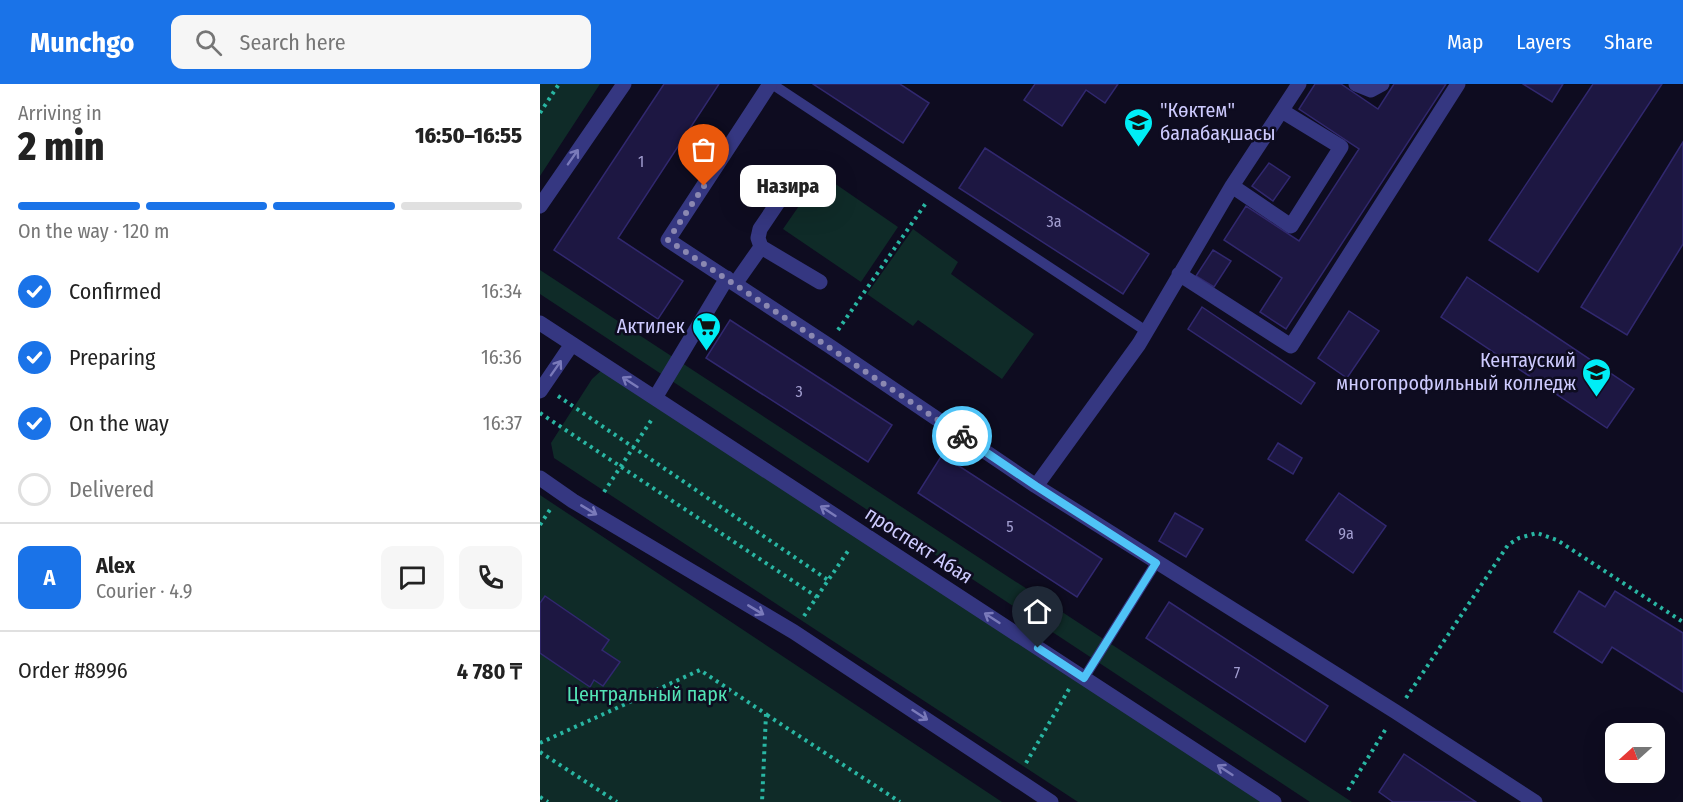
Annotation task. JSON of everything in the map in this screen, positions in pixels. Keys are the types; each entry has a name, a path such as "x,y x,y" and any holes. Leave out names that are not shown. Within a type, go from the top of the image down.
{"street":[{"path":"540,206 624,84"},
{"path":"771,84 668,240 1036,486 1535,802"},
{"path":"1036,486 1146,332 1232,186 1299,84"},
{"path":"1356,84 1371,90 1382,84"},
{"path":"1179,274 1291,346 1458,84"},
{"path":"1232,186 1291,226 1341,147 1282,111"},
{"path":"791,183 760,229 758,238 761,247 820,282"},
{"path":"658,400 731,281 761,247"},
{"name":"проспект Абая","path":"540,323 1274,802"},
{"path":"542,389 572,344"},
{"path":"540,478 573,501 794,632 1051,802"}],"lane":[{"path":"771,84 1146,332"},
{"path":"1081,676 1156,563"}],"path":[{"path":"540,113 559,84"},
{"path":"828,345 926,202"},
{"path":"542,389 633,447 828,580"},
{"path":"604,492 633,447 658,400"},
{"path":"540,413 817,597"},
{"path":"540,525 551,508"},
{"path":"794,632 861,532"},
{"path":"1348,790 1396,712 1508,545 1519,538 1537,532 1557,540 1683,621"},
{"path":"540,743 700,670 900,802"},
{"path":"1016,779 1081,676"},
{"path":"762,802 766,714"},
{"path":"540,752 616,802"},
{"path":"540,797 548,802"}],"green space":[{"path":"540,84 600,84 540,176"},
{"path":"821,174 898,227 861,282 783,229"},
{"path":"913,229 958,262 951,274 1034,334 1002,379 918,320 913,326 867,294"},
{"path":"540,270 1352,802 1310,802 540,294"},
{"path":"602,370 1274,802 1078,802 554,458 551,443 592,379"},
{"name":"Центральный парк","path":"540,495 1002,802 540,802"}],"building":[{"path":"664,84 719,84 618,238 683,281 658,319 554,250"},
{"path":"813,84 900,84 929,103 903,143"},
{"path":"1035,84 1118,84 1105,103 1086,90 1062,126 1024,100"},
{"path":"1315,84 1341,84 1378,109 1394,84 1446,84 1286,329 1260,312 1282,278 1224,240 1246,206 1299,241 1359,149 1299,109"},
{"path":"1523,84 1563,84 1552,102"},
{"path":"1593,84 1662,84 1538,272 1489,240"},
{"path":"1683,142 1683,244 1627,335 1581,307"},
{"path":"985,148 1149,254 1123,294 959,188"},
{"path":"1269,163 1290,177 1273,201 1252,186"},
{"path":"1213,250 1231,261 1214,287 1196,276"},
{"path":"1467,277 1634,389 1607,428 1441,317"},
{"path":"1202,307 1315,383 1301,404 1188,329"},
{"path":"1349,311 1379,331 1347,378 1318,358"},
{"path":"730,320 892,425 868,462 706,358"},
{"path":"1278,443 1302,458 1293,474 1268,459"},
{"path":"942,455 1102,559 1077,597 918,493"},
{"path":"1339,493 1386,526 1353,573 1306,540"},
{"path":"1175,513 1203,529 1186,557 1159,541"},
{"path":"1579,591 1605,607 1615,591 1683,633 1683,692 1612,647 1602,663 1554,632"},
{"path":"545,596 609,640 602,650 620,662 603,686 594,680 590,687 540,653 540,603"},
{"path":"1169,602 1328,706 1305,742 1146,638"},
{"path":"1404,754 1476,802 1393,802 1379,792"}],"way so far":[{"path":"704,186 668,240 962,436"}],"place":[{"name":"\"Көктем\" балабақшасы","path":"1139,148"},
{"name":"Назира","path":"704,186"},
{"name":"Актилек","path":"706,352"},
{"name":"Кентауский многопрофильный колледж","path":"1597,398"}],"route":[{"path":"962,436 1156,563 1084,678 1038,648"}]}
